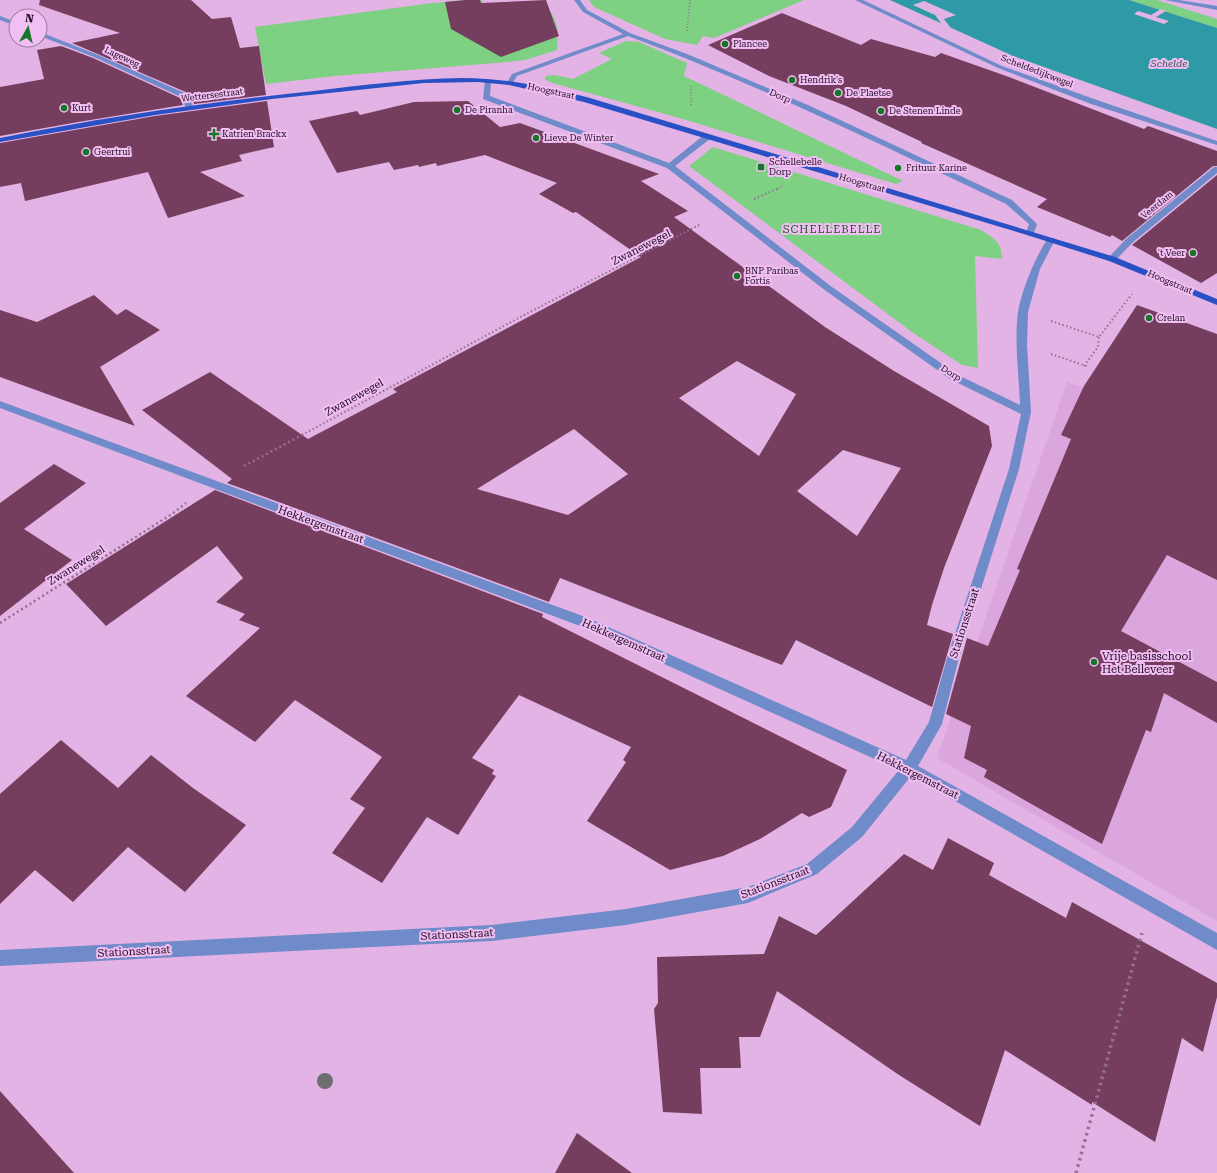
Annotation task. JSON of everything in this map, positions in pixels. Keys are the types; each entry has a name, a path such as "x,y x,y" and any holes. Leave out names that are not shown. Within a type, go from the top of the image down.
{"main road":[{"name":"Hoogstraat","path":"429,82 462,80 510,83 541,88 587,100 1112,259 1217,302"},
{"name":"Wettersestraat","path":"0,140 189,106 429,82"}],"street":[{"name":"Dorp","path":"577,0 585,11 628,34 692,59 805,107 1009,202 1033,224 1030,233"},
{"name":"Scheldedijkwegel","path":"858,0 1000,67 1094,102 1217,143"},
{"path":"1168,0 1217,8"},
{"path":"510,83 514,75 628,34"},
{"name":"Lageweg","path":"48,37 96,56 184,96 189,106"},
{"name":"Dorp","path":"488,81 486,97 670,166 729,210 829,289 954,377 1026,412"},
{"path":"670,166 706,136"},
{"name":"Veerdam","path":"1112,259 1129,241 1217,169"},
{"name":"Stationsstraat","path":"0,958 491,933 626,917 748,895 812,869 857,832 909,768 935,724 953,658 1014,469 1026,412 1022,344 1023,312 1036,269 1051,240"},
{"name":"Hekkergemstraat","path":"0,404 584,622 909,768 1217,942"}],"path":[{"path":"690,132 692,59"},
{"name":"Zwanewegel","path":"0,623 172,514 212,484 510,323 729,210"},
{"path":"1084,366 1098,347 1099,337 1128,299"},
{"path":"1023,312 1099,337"},
{"path":"1060,357 1089,368"},
{"path":"1076,1173 1150,903"}],"shaded area":[{"name":"Vrije basisschool Het Belleveer","path":"1067,382 1217,436 1217,921 937,758"}],"green space":[{"path":"482,0 484,14 550,11 555,20 558,35 557,50 525,60 508,62 335,76 266,84 255,27 424,4"},
{"path":"589,0 804,0 714,38 703,36 697,45 665,39 594,7"},
{"path":"1129,0 1157,0 1217,19 1217,28"},
{"path":"626,41 639,42 687,63 684,76 903,181 896,184 683,119 549,82 545,79 546,76 555,75 573,79 612,59 599,53"},
{"path":"713,147 981,230 994,239 1001,249 1002,259 975,256 978,368 962,365 912,332 689,166"}],"water":[{"name":"Schelde","path":"890,0 1129,0 1217,28 1217,129 1013,56"}],"pier":[{"path":"924,1 956,15 944,19 953,31 944,27 935,15 913,5"},
{"path":"1161,9 1166,11 1156,17 1169,21 1164,24 1134,14 1138,11 1151,15"}],"building":[{"path":"40,0 191,0 212,19 231,17 240,48 259,46 266,95 194,104 188,93 72,43 120,33 39,5"},
{"path":"480,0 481,3 546,0 559,36 501,57 451,29 445,2"},
{"path":"782,13 861,45 871,39 935,57 941,53 1009,77 1144,129 1148,126 1217,151 1217,166 1213,166 1122,241 1112,235 1110,237 1037,207 1047,199 921,143 922,142 846,106 769,76 708,45"},
{"path":"61,46 93,58 180,98 183,105 0,136 0,87 44,79 37,50"},
{"path":"267,101 274,147 239,155 242,161 200,172 245,196 168,218 148,172 25,201 21,183 0,187 0,143 155,116"},
{"path":"468,101 500,127 520,123 659,174 641,181 688,211 674,217 825,327 894,371 989,426 992,446 944,568 927,625 953,634 932,707 796,640 782,665 560,578 549,602 227,483 232,479 142,410 210,372 308,439 397,392 393,389 641,257 576,212 573,213 539,194 557,183 485,155 437,166 436,163 394,170 389,162 337,173 309,121 357,111 360,115 414,102","holes":["737,361 796,394 759,456 679,398","574,429 628,474 568,515 477,489","843,450 901,468 857,536 797,491"]},
{"path":"1217,175 1217,273 1201,283 1132,245"},
{"path":"94,295 117,315 126,309 160,330 100,367 135,426 0,377 0,310 37,322"},
{"name":"Vrije basisschool Het Belleveer","path":"1137,305 1217,334 1217,580 1167,555 1121,631 1217,682 1217,723 1164,693 1151,732 1146,730 1102,844 984,777 987,770 964,758 971,726 946,714 967,638 988,646 1020,570 1017,569 1071,439 1061,435 1084,386"},
{"path":"54,464 86,483 24,529 72,560 0,616 0,503"},
{"path":"215,490 543,614 542,617 847,770 831,807 809,817 802,813 760,839 723,856 670,870 587,821 626,762 623,760 631,747 519,695 472,758 494,770 492,774 496,776 458,835 427,817 382,883 332,853 365,808 350,799 382,757 295,700 255,742 186,696 260,628 239,620 245,614 216,602 243,578 217,546 106,626 66,584"},
{"path":"61,740 118,788 151,755 193,788 246,825 185,892 128,847 73,902 35,870 0,904 0,794"},
{"path":"948,838 994,863 989,875 1066,918 1072,902 1217,983 1217,997 1203,1052 1182,1038 1155,1142 1092,1102 1092,1105 1005,1050 980,1126 899,1075 777,991 760,1037 739,1037 741,1068 700,1068 702,1114 663,1112 654,1009 658,1003 657,957 764,954 779,916 816,935 904,854 933,870"},
{"path":"0,1091 74,1173 0,1173"},
{"path":"577,1133 632,1173 555,1173"}],"place":[{"name":"Plancee","path":"725,44"},
{"name":"Hendrik's","path":"792,80"},
{"name":"De Plaetse","path":"838,93"},
{"name":"Kurt","path":"64,108"},
{"name":"De Piranha","path":"457,110"},
{"name":"De Stenen Linde","path":"881,111"},
{"name":"Katrien Brackx","path":"214,134"},
{"name":"Lieve De Winter","path":"536,138"},
{"name":"Geertrui","path":"86,152"},
{"name":"Schellebelle Dorp","path":"761,167"},
{"name":"Frituur Karine","path":"898,168"},
{"name":"'t Veer","path":"1193,253"},
{"name":"BNP Paribas Fortis","path":"737,276"},
{"name":"Crelan","path":"1149,318"},
{"name":"Vrije basisschool Het Belleveer","path":"1094,662"}],"district":[{"name":"SCHELLEBELLE","path":"832,229"}]}
